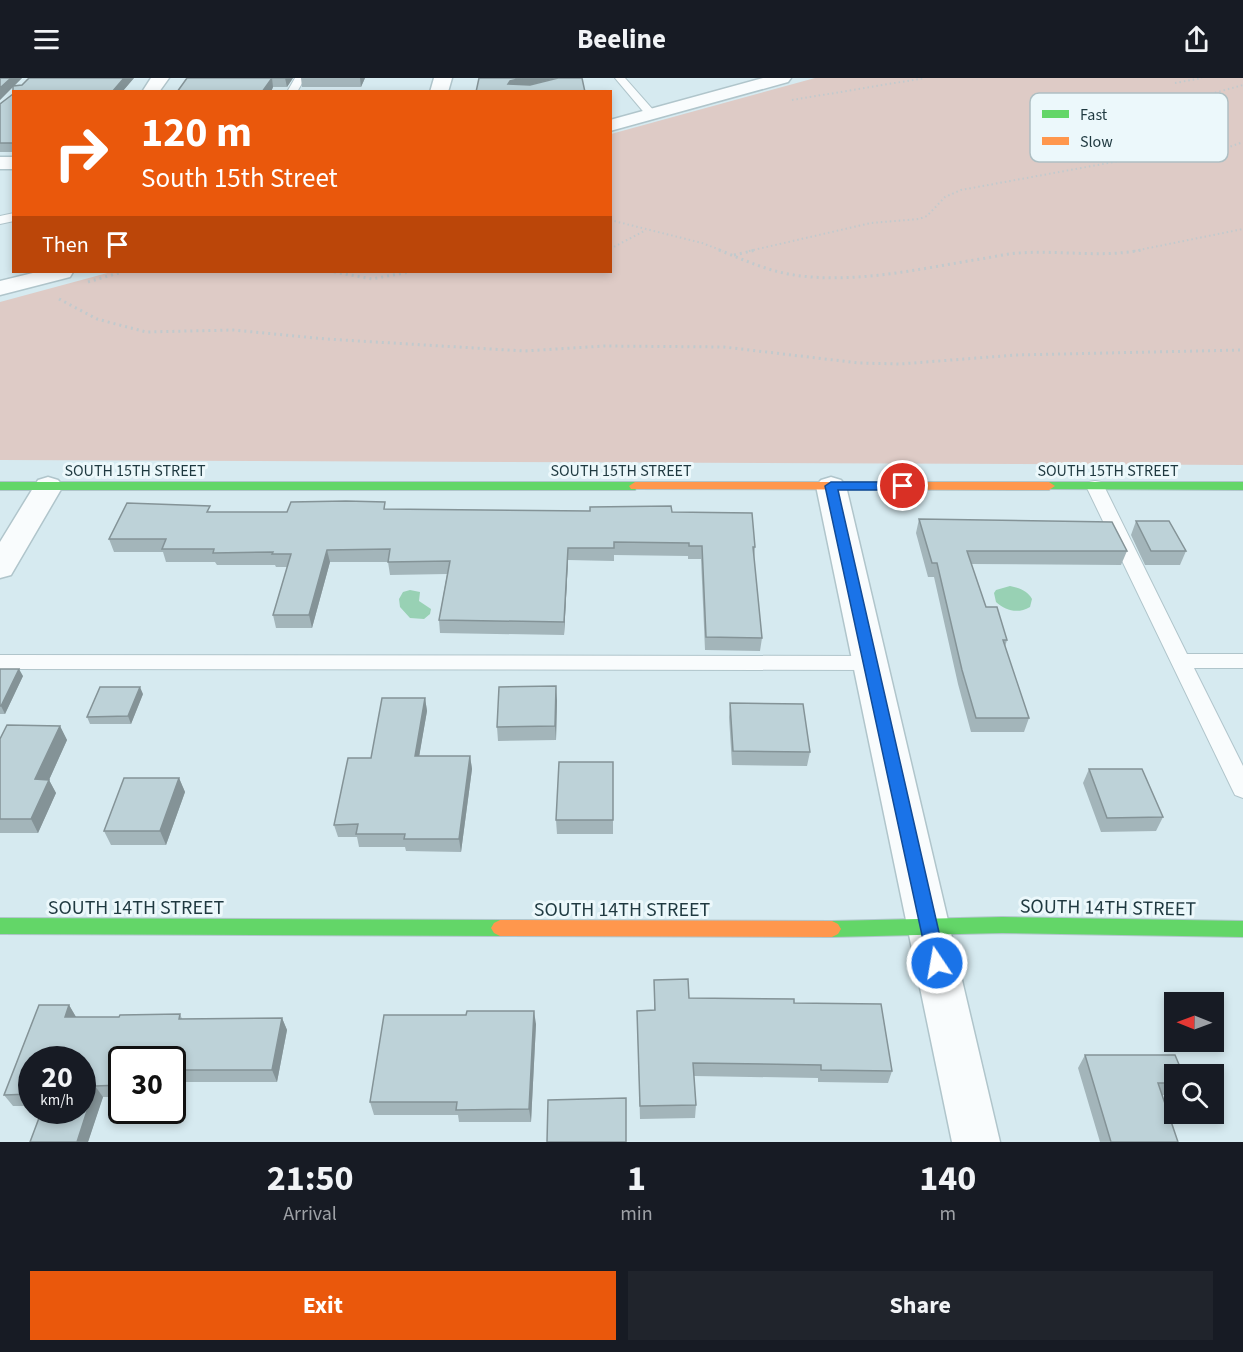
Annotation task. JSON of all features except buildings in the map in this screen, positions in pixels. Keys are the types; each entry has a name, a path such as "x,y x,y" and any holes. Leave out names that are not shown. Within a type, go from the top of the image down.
{"street":[{"path":"612,125 776,79"},
{"path":"0,287 20,275 48,273"},
{"name":"SOUTH 15TH STREET","path":"0,486 1243,486"},
{"path":"0,568 48,486"},
{"path":"831,486 872,663 976,1142"},
{"name":"SOUTH 14TH STREET","path":"0,926 930,928 1002,926 1243,929"}],"lane":[{"path":"620,78 651,114"},
{"path":"1095,486 1243,789"},
{"path":"1181,661 1243,661"},
{"path":"0,662 872,663"}],"path":[{"path":"1175,83 1202,78"},
{"path":"1214,93 1243,85"},
{"path":"1228,147 1243,142"},
{"path":"734,255 871,223 919,219 927,216 945,197 961,190 1105,162"},
{"path":"612,221 702,243 763,268 790,274 859,276 902,272 1019,252 1118,255 1243,229"},
{"path":"612,248 647,230"},
{"path":"338,273 365,280 382,279 405,273"},
{"path":"20,275 97,319 146,332 224,330 524,351 605,346 724,347 859,363 900,364 1016,355 1243,350"}],"shaded area":[{"path":"815,78 1243,78 1243,465 0,460 0,302 107,273 612,273 612,134"},
{"path":"1010,586 1028,594 1032,599 1030,607 1012,611 996,602 994,593 996,590"},
{"path":"410,590 420,592 419,601 431,609 430,614 424,619 410,618 400,607 399,599 403,592"}],"traffic: fast":[{"path":"0,486 635,486"},
{"path":"1049,486 1243,486"},
{"path":"832,929 1002,925 1243,929"},
{"path":"0,926 500,928"}],"traffic: slow":[{"path":"635,486 1049,486"},
{"path":"500,928 832,929"}],"route":[{"path":"903,486 831,486 937,963"}]}
